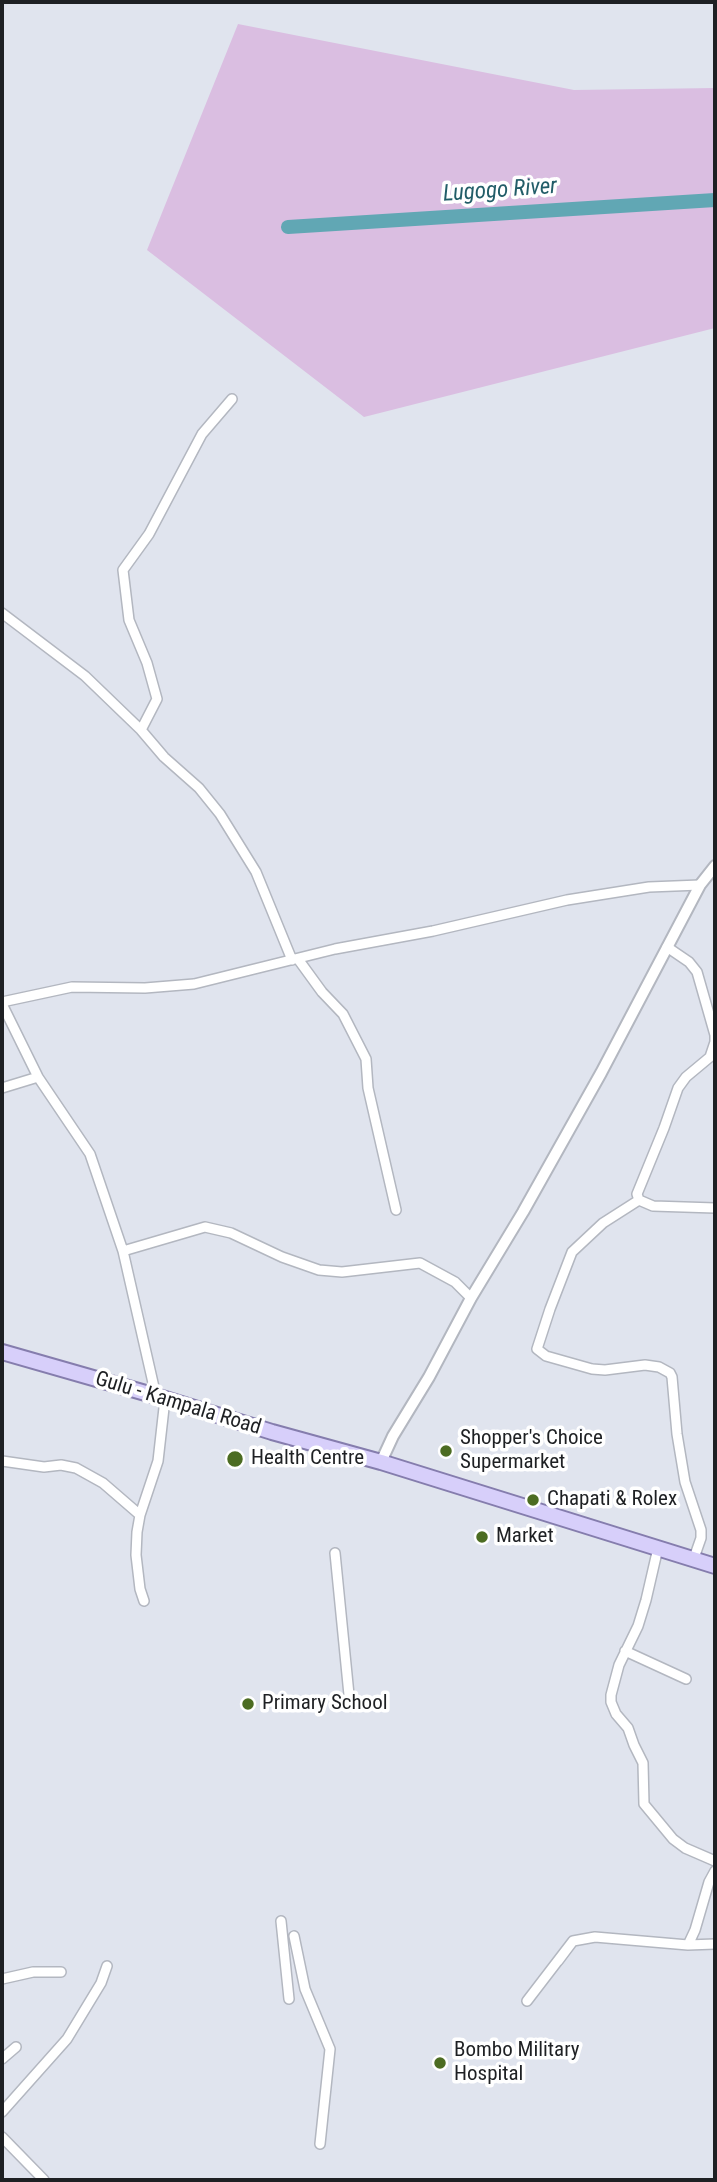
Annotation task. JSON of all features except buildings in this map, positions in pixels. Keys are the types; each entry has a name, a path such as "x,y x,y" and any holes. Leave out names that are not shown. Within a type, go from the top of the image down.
{"main road":[{"name":"Gulu - Kampala Road","path":"2,1352 381,1462 715,1566"}],"street":[{"path":"141,730 157,699 147,663 129,620 123,570 149,534 202,434 232,399"},
{"path":"2,613 86,676 141,730 164,757 199,788 220,814 256,872 295,959 343,1014 366,1059 371,1102 396,1210"},
{"path":"381,1462 471,1298 601,1073 700,885 715,866"},
{"path":"144,1601 136,1555 136,1532 158,1461 161,1398 123,1251 90,1154 38,1077 2,1003 72,987 171,988 335,949 433,931 567,900 649,887 700,885"},
{"path":"639,1200 639,1188 678,1088 686,1077 710,1057 715,1042 697,972 689,962 667,947"},
{"path":"2,1088 38,1077"},
{"path":"639,1200 660,1207 715,1208"},
{"path":"639,1200 603,1223 572,1252 537,1349 546,1356 592,1369 605,1370 645,1364 670,1373 685,1482 701,1530 694,1559"},
{"path":"123,1251 205,1227 231,1233 282,1257 319,1270 342,1272 420,1263 455,1282 471,1298"},
{"path":"2,1461 76,1468 103,1483 140,1515"},
{"path":"658,1548 638,1626 625,1651 611,1702 616,1714 628,1728 643,1763 644,1804 673,1839 685,1848 715,1861"},
{"path":"335,1553 351,1705"},
{"path":"625,1651 686,1679"},
{"path":"688,1945 715,1871"},
{"path":"281,1921 289,1999"},
{"path":"294,1936 305,1989 330,2049 320,2144"},
{"path":"527,2001 573,1941 595,1937 688,1945 715,1944"},
{"path":"558,1961 573,1941"},
{"path":"2,2112 67,2039 101,1983 107,1966"},
{"path":"2,1979 33,1972 61,1972"},
{"path":"2,2059 16,2048"},
{"path":"2,2137 44,2180"}],"shaded area":[{"path":"238,24 574,90 715,88 715,328 364,417 147,250"}],"waterway":[{"name":"Lugogo River","path":"288,227 715,200"}],"place":[{"name":"Shopper's Choice Supermarket","path":"446,1451"},
{"name":"Health Centre","path":"235,1459"},
{"name":"Chapati & Rolex","path":"533,1500"},
{"name":"Market","path":"482,1537"},
{"name":"Primary School","path":"248,1704"},
{"name":"Bombo Military Hospital","path":"440,2063"}]}
